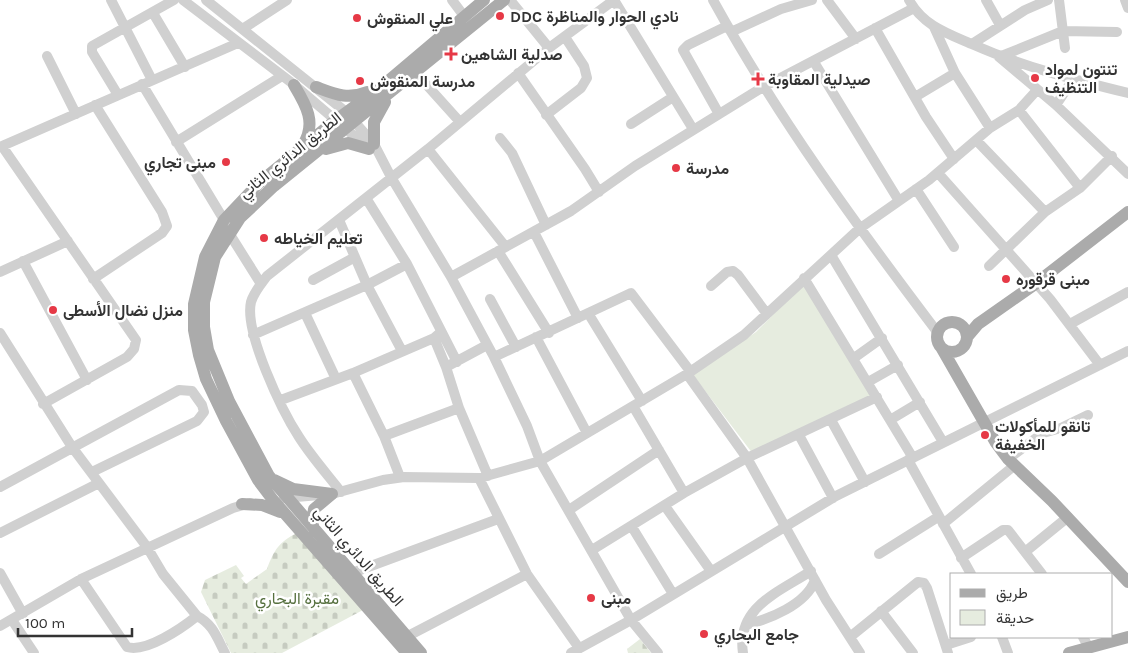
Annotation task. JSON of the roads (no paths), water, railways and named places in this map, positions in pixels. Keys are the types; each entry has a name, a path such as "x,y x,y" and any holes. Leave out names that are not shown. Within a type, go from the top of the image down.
{"main road":[{"name":"الطريق الدائري الثاني","path":"421,653 286,498 264,478 206,379 198,355 194,330 194,304 205,257 224,220 245,196 341,116 381,87 484,0"},
{"name":"الطريق الدائري الثاني","path":"407,653 273,500 216,375 208,350 204,327 208,282 215,257 228,233 255,202 504,0"},
{"path":"294,85 306,105 310,127 308,137 298,151"},
{"path":"316,87 342,97 351,97 381,87"},
{"path":"319,151 348,143 371,146 377,114 394,90"},
{"path":"941,347 954,352 978,324 991,317 1128,212"},
{"path":"991,317 951,322 943,326 938,333 941,347 963,382 984,422 1012,462 1068,517 1128,582"},
{"path":"951,322 964,328 963,382"},
{"path":"242,504 257,496 264,478 293,489 336,493"},
{"path":"315,531 312,523 314,508 336,493"},
{"path":"242,504 270,506 292,520"},
{"path":"1069,653 1086,642 1128,637"}],"street":[{"path":"111,0 126,28 147,82 176,142 224,220"},
{"path":"118,95 91,48 153,14 174,0"},
{"path":"182,0 294,85 341,116"},
{"path":"206,0 244,28 316,87 381,159 451,277 488,345 527,426 540,461 632,620 658,653"},
{"path":"244,28 287,0"},
{"path":"452,0 464,16"},
{"path":"510,0 549,48"},
{"path":"336,493 299,437 280,400 253,334 250,308 252,300 267,276 428,149 549,48 614,0 693,129"},
{"path":"713,0 763,87 859,230 938,333"},
{"path":"719,114 683,50 688,45 729,29 781,9 812,0"},
{"path":"827,0 856,39"},
{"path":"986,0 1000,25"},
{"path":"972,44 1000,25 1048,0"},
{"path":"1059,0 1065,48"},
{"path":"1125,0 1128,8"},
{"path":"451,277 546,225 693,129 763,87 856,39 911,4 934,27 955,73 990,128"},
{"path":"153,14 185,67"},
{"path":"934,27 999,56 1072,81 1128,93"},
{"path":"875,28 915,98 954,159"},
{"path":"999,56 1063,31 1117,32"},
{"path":"546,115 581,88 587,78 584,66 564,37"},
{"path":"43,404 128,357 136,344 133,335 1,146 238,43"},
{"path":"47,56 76,114"},
{"path":"999,56 1112,156 1128,174"},
{"path":"814,62 899,201"},
{"path":"415,72 460,122"},
{"path":"518,73 585,169 598,192"},
{"path":"915,98 955,73"},
{"path":"176,142 282,76"},
{"path":"1056,105 1072,81"},
{"path":"0,626 81,579 146,547 242,504 336,493 400,477 483,477 540,461 638,403 744,335 804,278 859,230 938,173 990,128 1019,110 1037,90"},
{"path":"631,124 673,97"},
{"path":"93,279 162,233 167,226 162,212 95,106"},
{"path":"1019,110 1080,188"},
{"path":"500,138 512,153 546,225"},
{"path":"976,140 1045,212"},
{"path":"428,149 502,249 549,333"},
{"path":"989,266 1007,252 1045,212 1080,188 1112,156"},
{"path":"938,173 1070,324 1100,365"},
{"path":"916,189 954,247"},
{"path":"366,198 407,264 437,335 458,408 498,519 527,574 575,650 632,620 833,498 1128,352"},
{"path":"338,220 367,285 402,351"},
{"path":"534,232 583,316 638,403 659,450 684,493"},
{"path":"228,233 261,284"},
{"path":"0,272 68,241"},
{"path":"831,254 944,442"},
{"path":"313,280 355,257"},
{"path":"23,261 87,380"},
{"path":"253,334 367,285 407,264"},
{"path":"710,286 727,272 732,271 738,275 767,314"},
{"path":"804,278 890,420 911,459 940,521 970,573"},
{"path":"1070,324 1128,292"},
{"path":"494,357 536,337 549,333 628,293 632,294 747,458 813,576 860,653"},
{"path":"490,299 516,347"},
{"path":"305,312 336,380"},
{"path":"0,333 43,404 72,447 146,547 162,574 197,616 205,620 214,629 225,653"},
{"path":"280,400 353,373 437,335"},
{"path":"437,335 457,362"},
{"path":"536,337 588,433"},
{"path":"854,358 882,338"},
{"path":"446,367 488,345"},
{"path":"868,382 898,365"},
{"path":"353,373 384,436 400,477"},
{"path":"0,487 180,390 192,391 204,412 197,421 92,472"},
{"path":"592,550 684,493 747,458 877,397"},
{"path":"890,420 920,402"},
{"path":"384,436 458,408"},
{"path":"879,554 940,521 1012,462 1043,433 1062,428 1088,415"},
{"path":"831,420 865,482"},
{"path":"799,435 833,498"},
{"path":"569,510 659,450"},
{"path":"0,533 99,483"},
{"path":"665,506 711,571"},
{"path":"1025,552 1068,517"},
{"path":"352,573 498,519"},
{"path":"632,526 673,594"},
{"path":"961,558 1005,530 1010,531 1041,573"},
{"path":"0,573 22,614"},
{"path":"408,636 527,574"},
{"path":"746,625 762,621 805,596 813,576"},
{"path":"743,653 742,640 746,625 756,606 813,576"},
{"path":"81,579 127,647 131,649 138,650 148,647 170,636 197,616"},
{"path":"850,637 910,586 918,582 924,583 947,649 969,638"},
{"path":"881,611 913,653"},
{"path":"12,620 34,653"},
{"path":"1002,638 1008,653"}],"place":[{"name":"DDC نادي الحوار والمناظرة","path":"500,16"},
{"name":"علي المنقوش","path":"357,18"},
{"name":"صدلية الشاهين","path":"451,54"},
{"name":"تنتون لمواد التنظيف","path":"1035,78"},
{"name":"صيدلية المقاوبة","path":"758,79"},
{"name":"مدرسة المنقوش","path":"360,81"},
{"name":"مبنى تجاري","path":"226,162"},
{"name":"مدرسة","path":"676,168"},
{"name":"تعليم الخياطه","path":"264,238"},
{"name":"مبنى قرقوره","path":"1006,279"},
{"name":"منزل نضال الأسطى","path":"53,310"},
{"name":"تانقو للمأكولات الخفيفة","path":"985,435"},
{"name":"مبنى","path":"591,598"},
{"name":"جامع البحاري","path":"704,634"}],"park label":[{"name":"مقبرة البحاري","path":"297,598"}]}
